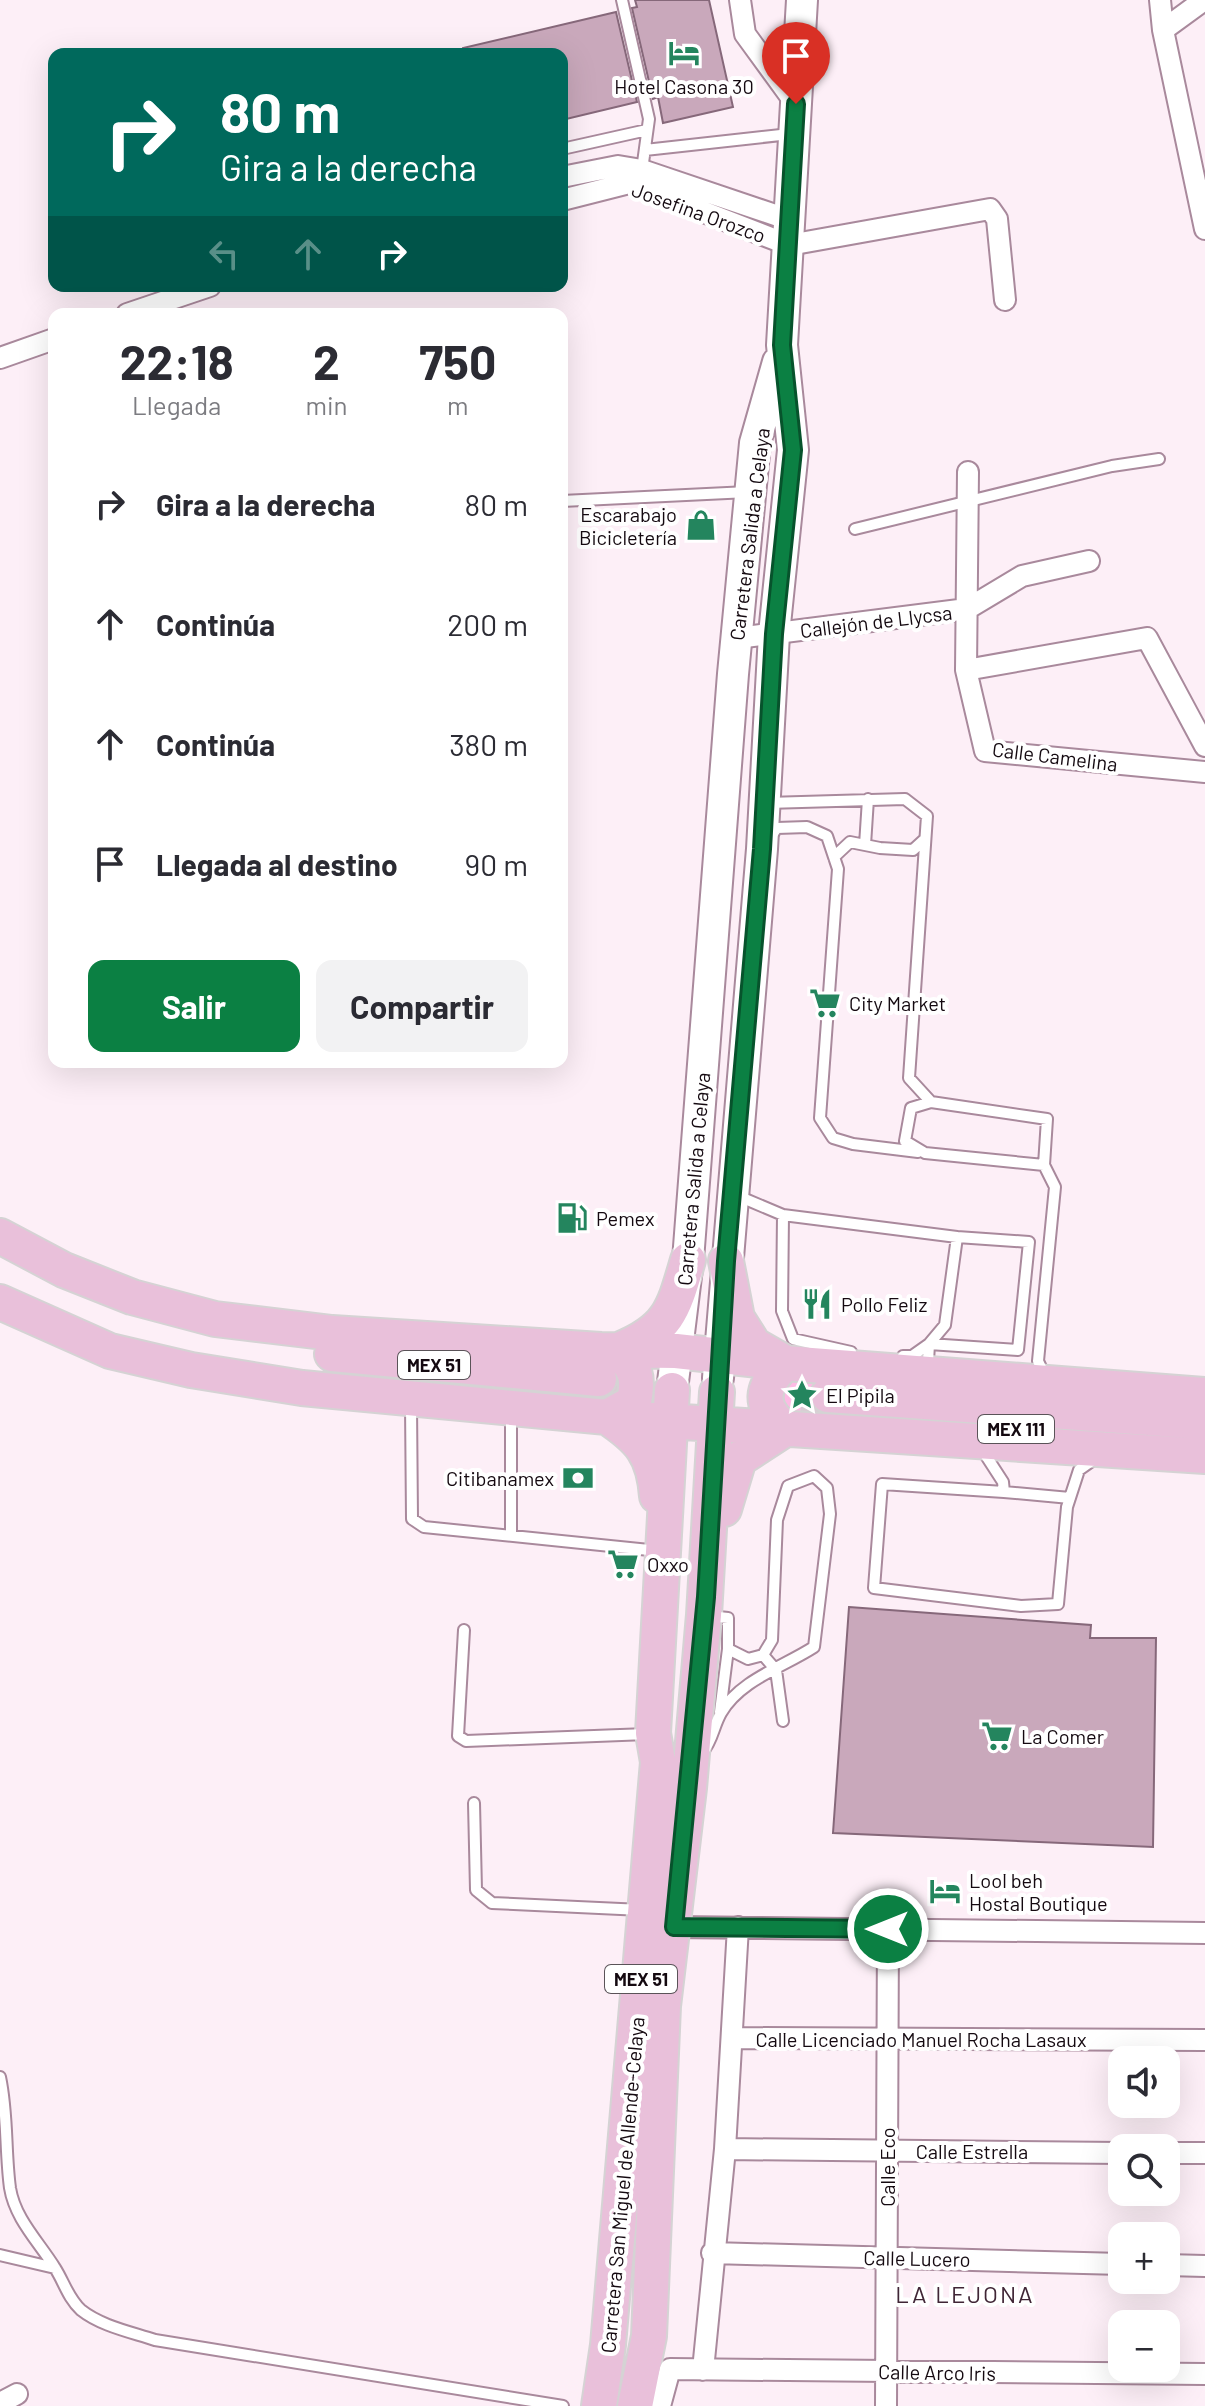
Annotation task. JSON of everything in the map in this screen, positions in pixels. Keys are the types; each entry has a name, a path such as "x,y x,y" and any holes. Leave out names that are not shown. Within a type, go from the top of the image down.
{"main road":[{"name":"MEX 51","path":"782,345 802,0"},
{"name":"Carretera Salida a Celaya","path":"671,1406 688,1260 723,802 755,443 782,345"},
{"name":"Carretera Salida a Celaya","path":"716,1408 762,849 774,634 793,450 782,345"},
{"path":"723,802 764,803"},
{"path":"0,1236 64,1270 132,1297 215,1319 332,1333 617,1351 676,1351 785,1363 934,1358 1047,1382 1205,1395"},
{"name":"MEX 51","path":"0,1258 105,1306 182,1331 270,1347 418,1364 601,1397"},
{"path":"617,1351 645,1339 662,1325 674,1309 688,1260"},
{"path":"726,1261 737,1318 754,1345 785,1363"},
{"name":"MEX 51","path":"0,1286 79,1323 158,1348 261,1367 345,1377 601,1397"},
{"path":"0,1302 110,1351 191,1370 302,1388 511,1407 601,1397 716,1408 785,1429 1205,1456"},
{"path":"601,1397 634,1402 638,1382 632,1364 617,1351"},
{"path":"785,1363 769,1379 765,1399 770,1417 785,1429"},
{"path":"601,1397 637,1437 655,1477 661,1551"},
{"name":"MEX 111","path":"1205,1422 827,1405 1205,1442"},
{"name":"MEX 51","path":"635,2406 649,2336 663,2006 661,1918 670,1758 661,1551 671,1406"},
{"name":"MEX 51","path":"670,1758 704,1615 716,1408"},
{"path":"707,1579 739,1459 785,1429"},
{"name":"Carretera San Miguel de Allende-Celaya","path":"599,2406 661,1918"}],"street":[{"path":"740,0 745,34 796,118"},
{"path":"1160,0 1163,30 1205,229"},
{"path":"1163,30 1204,0"},
{"name":"Josefina Orozco","path":"568,176 618,166 639,168 790,232"},
{"name":"Josefina Orozco","path":"568,198 639,168"},
{"path":"790,232 990,209 997,219 1005,300"},
{"path":"145,308 192,292"},
{"path":"0,358 48,341"},
{"path":"968,472 966,670 1147,638 1205,746"},
{"path":"967,609 1022,576 1089,561"},
{"name":"Callejón de Llycsa","path":"737,638 967,609"},
{"name":"Calle Camelina","path":"966,670 985,751 1205,772"},
{"path":"661,1918 738,1927 1205,1933"},
{"path":"703,2370 712,2253 725,2149 738,1927"},
{"name":"Calle Eco","path":"886,2406 888,1929"},
{"name":"Calle Licenciado Manuel Rocha Lasaux","path":"733,2038 1205,2040"},
{"name":"Calle Estrella","path":"725,2149 1108,2153"},
{"path":"1180,2153 1205,2153"},
{"name":"Calle Lucero","path":"712,2253 1108,2264"},
{"path":"1180,2265 1205,2266"},
{"name":"Calle Arco Iris","path":"660,2406 670,2369 1205,2374"}],"lane":[{"path":"622,0 649,119 639,168 796,118"},
{"path":"568,148 647,130"},
{"path":"855,529 1112,466 1159,459"},
{"path":"568,501 752,492"},
{"path":"865,845 868,799"},
{"path":"764,803 905,799 927,816 909,1078 931,1102"},
{"path":"762,849 777,828 807,827 827,836 838,869 820,1118 833,1138 853,1144 1044,1165"},
{"path":"834,857 850,842 913,850 925,839"},
{"path":"925,1153 905,1141 911,1108 931,1102 1047,1119 1044,1165 1055,1187 1038,1361 1047,1382"},
{"path":"733,1194 783,1215 957,1237 1029,1242 1018,1350 934,1358 896,1355"},
{"path":"783,1215 782,1311 793,1339 864,1353"},
{"path":"934,1358 945,1325 957,1237"},
{"path":"411,1400 412,1519 424,1527 661,1551"},
{"path":"511,1407 511,1535"},
{"path":"978,1443 1003,1482 1004,1492"},
{"path":"1070,1498 882,1484 874,1588 1021,1606 1058,1604 1070,1498 1079,1470 1108,1449"},
{"path":"720,1714 742,1688 814,1647 830,1514 827,1488 814,1476 788,1486 777,1520 772,1640 763,1655 748,1659 728,1649"},
{"path":"464,1630 458,1736 466,1741 670,1758 712,1740 720,1714 728,1649 728,1618 704,1615"},
{"path":"763,1655 776,1670 783,1721"},
{"path":"474,1803 476,1890 492,1903 661,1918"},
{"path":"0,2077 6,2103 10,2190 22,2221 55,2268 71,2299 83,2311 109,2325 155,2340 563,2406"},
{"path":"0,2255 55,2268"}],"shaded area":[{"path":"819,1374 818,1417 784,1416 776,1383"}],"building":[{"name":"Hotel Casona 30","path":"635,0 709,0 733,107 663,123 658,97 653,99 632,8 637,7"},
{"path":"616,12 637,102 568,119 568,48 463,48"},
{"name":"La Comer","path":"849,1607 1091,1625 1090,1638 1156,1638 1153,1847 833,1833"}],"tunnel":[{"path":"597,1395 827,1415"}],"place":[{"name":"Hotel Casona 30","path":"684,53"},
{"name":"Escarabajo Bicicletería","path":"701,525"},
{"name":"City Market","path":"825,1003"},
{"name":"Pemex","path":"572,1218"},
{"name":"Pollo Feliz","path":"817,1304"},
{"name":"El Pipila","path":"802,1395"},
{"name":"Citibanamex","path":"578,1478"},
{"name":"Oxxo","path":"623,1564"},
{"name":"La Comer","path":"997,1736"},
{"name":"Lool beh Hostal Boutique","path":"945,1891"}],"district":[{"name":"LA LEJONA","path":"965,2293"}],"route":[{"path":"796,104 782,345 793,450 774,634 762,849 726,1261 706,1597 674,1927 888,1929"}]}
